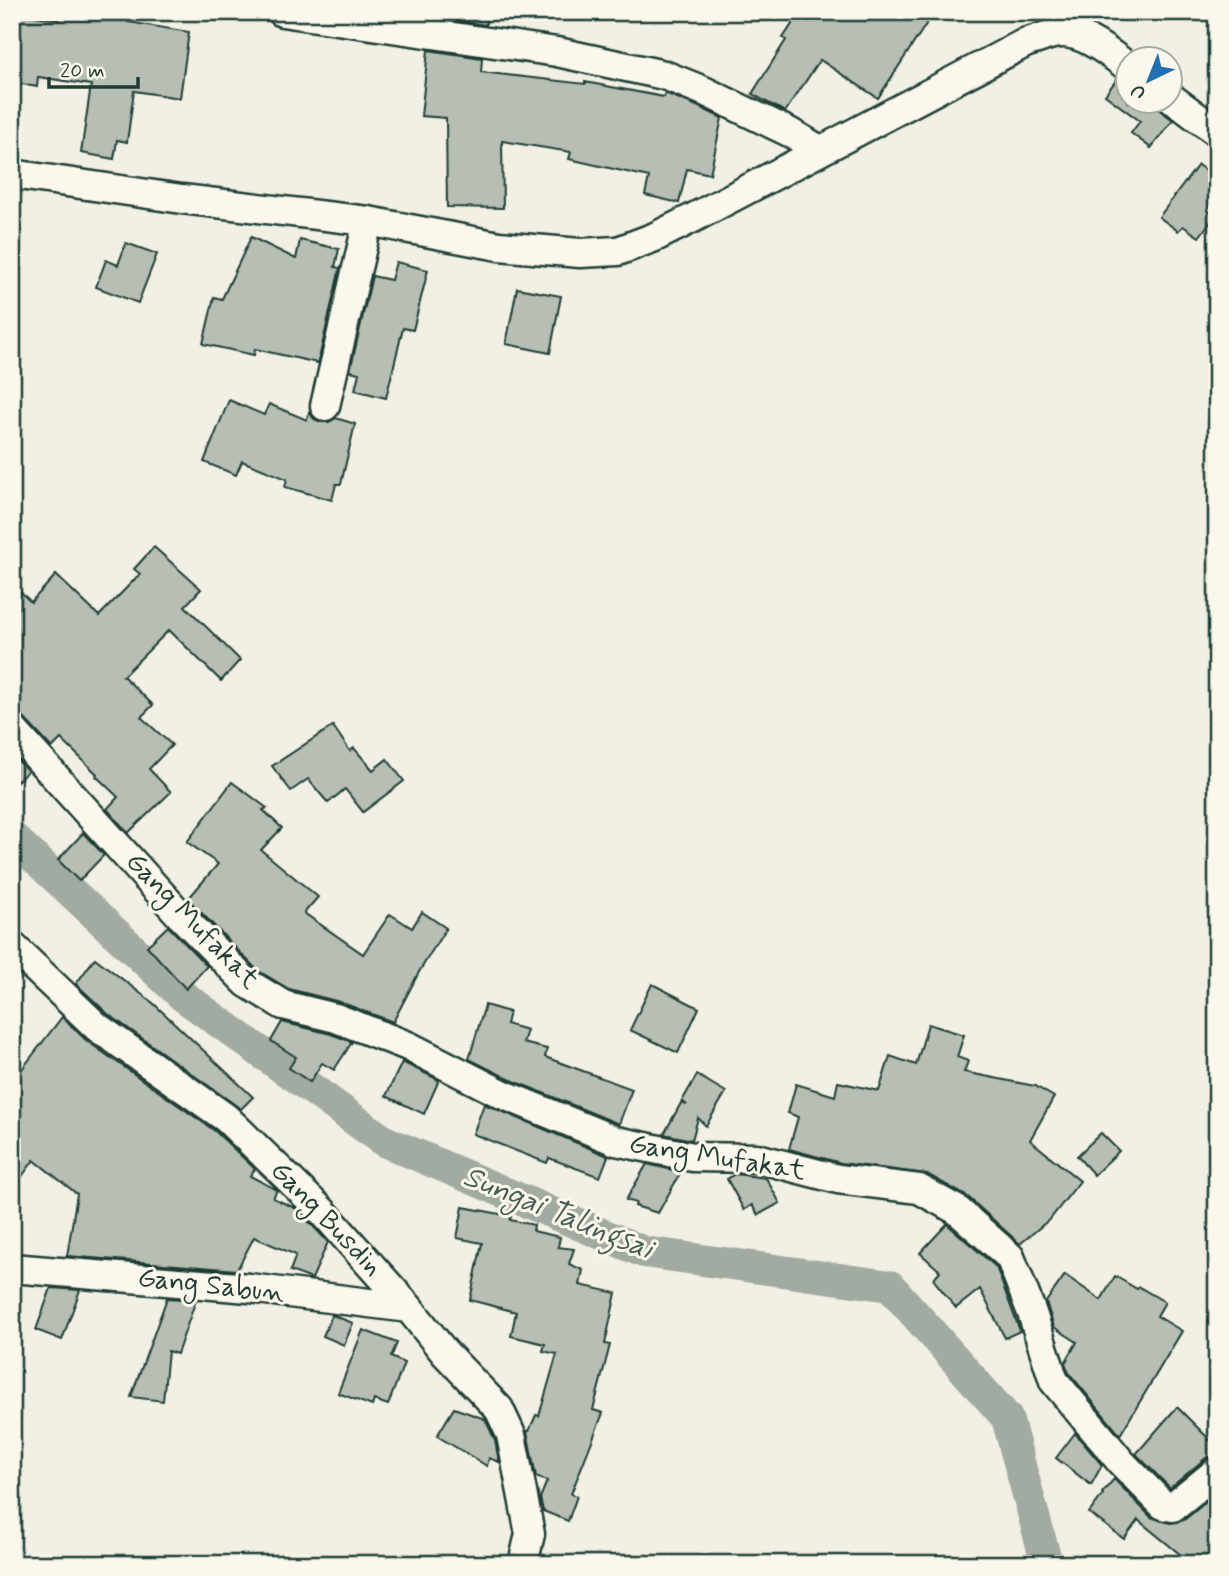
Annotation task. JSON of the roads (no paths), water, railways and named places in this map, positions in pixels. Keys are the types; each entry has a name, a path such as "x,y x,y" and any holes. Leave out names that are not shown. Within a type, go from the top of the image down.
{"street":[{"path":"282,12 557,52 664,75 717,97 820,150"},
{"path":"12,174 183,199 368,220 499,246 580,253 618,251 693,218 1027,42 1056,33 1073,36 1090,42 1114,58"},
{"path":"1184,107 1217,132"},
{"path":"325,406 368,220"},
{"name":"Gang Mufakat","path":"12,729 181,916 247,983 265,996 283,1005 336,1018 408,1046 502,1094 616,1141 694,1157 757,1158 838,1180 919,1189 957,1210 1010,1257 1054,1381 1121,1462 1163,1505 1172,1507 1217,1471"},
{"name":"Gang Busdin","path":"12,946 97,1027 226,1118 323,1212 409,1308 445,1353 499,1409 511,1435 530,1534 523,1564"},
{"name":"Gang Sabun","path":"12,1268 249,1288 409,1308"}],"waterway":[{"name":"Sungai Talingsai","path":"12,837 183,996 384,1141 644,1252 890,1286 1007,1418 1047,1564"}]}
